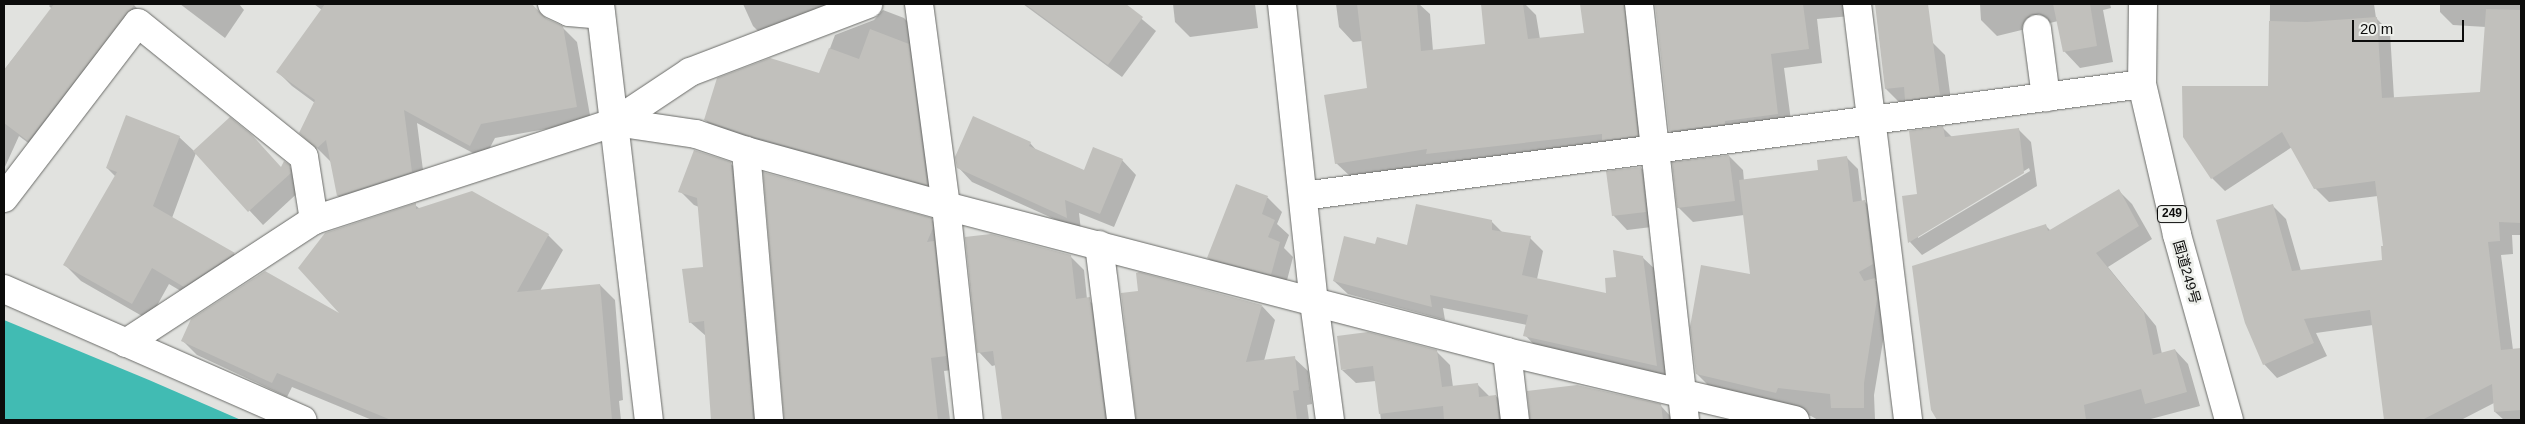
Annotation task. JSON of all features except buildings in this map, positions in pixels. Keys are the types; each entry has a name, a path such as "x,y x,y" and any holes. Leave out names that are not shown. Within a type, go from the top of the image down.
{"main road":[{"path":"552,4 569,12 600,9 615,122 649,420"},
{"path":"126,343 314,220 615,122 690,72 868,4"},
{"path":"919,4 946,206 969,420"},
{"path":"1282,4 1314,302 1330,420"},
{"path":"1639,4 1685,420"},
{"path":"1858,4 1908,420"},
{"name":"国道249号","path":"2143,4 2142,84 2177,235 2229,420"},
{"path":"4,198 138,24 304,157 314,220"},
{"path":"2037,29 2046,98"},
{"path":"1303,196 2142,84"},
{"path":"615,122 696,134 746,151 946,206 1314,302 1668,392 1682,392 1795,420"},
{"path":"746,151 770,420"},
{"path":"1099,245 1121,420"},
{"path":"4,288 302,420"},
{"path":"1507,352 1515,420"}],"water":[{"path":"4,320 149,380 241,420 4,420"}]}
